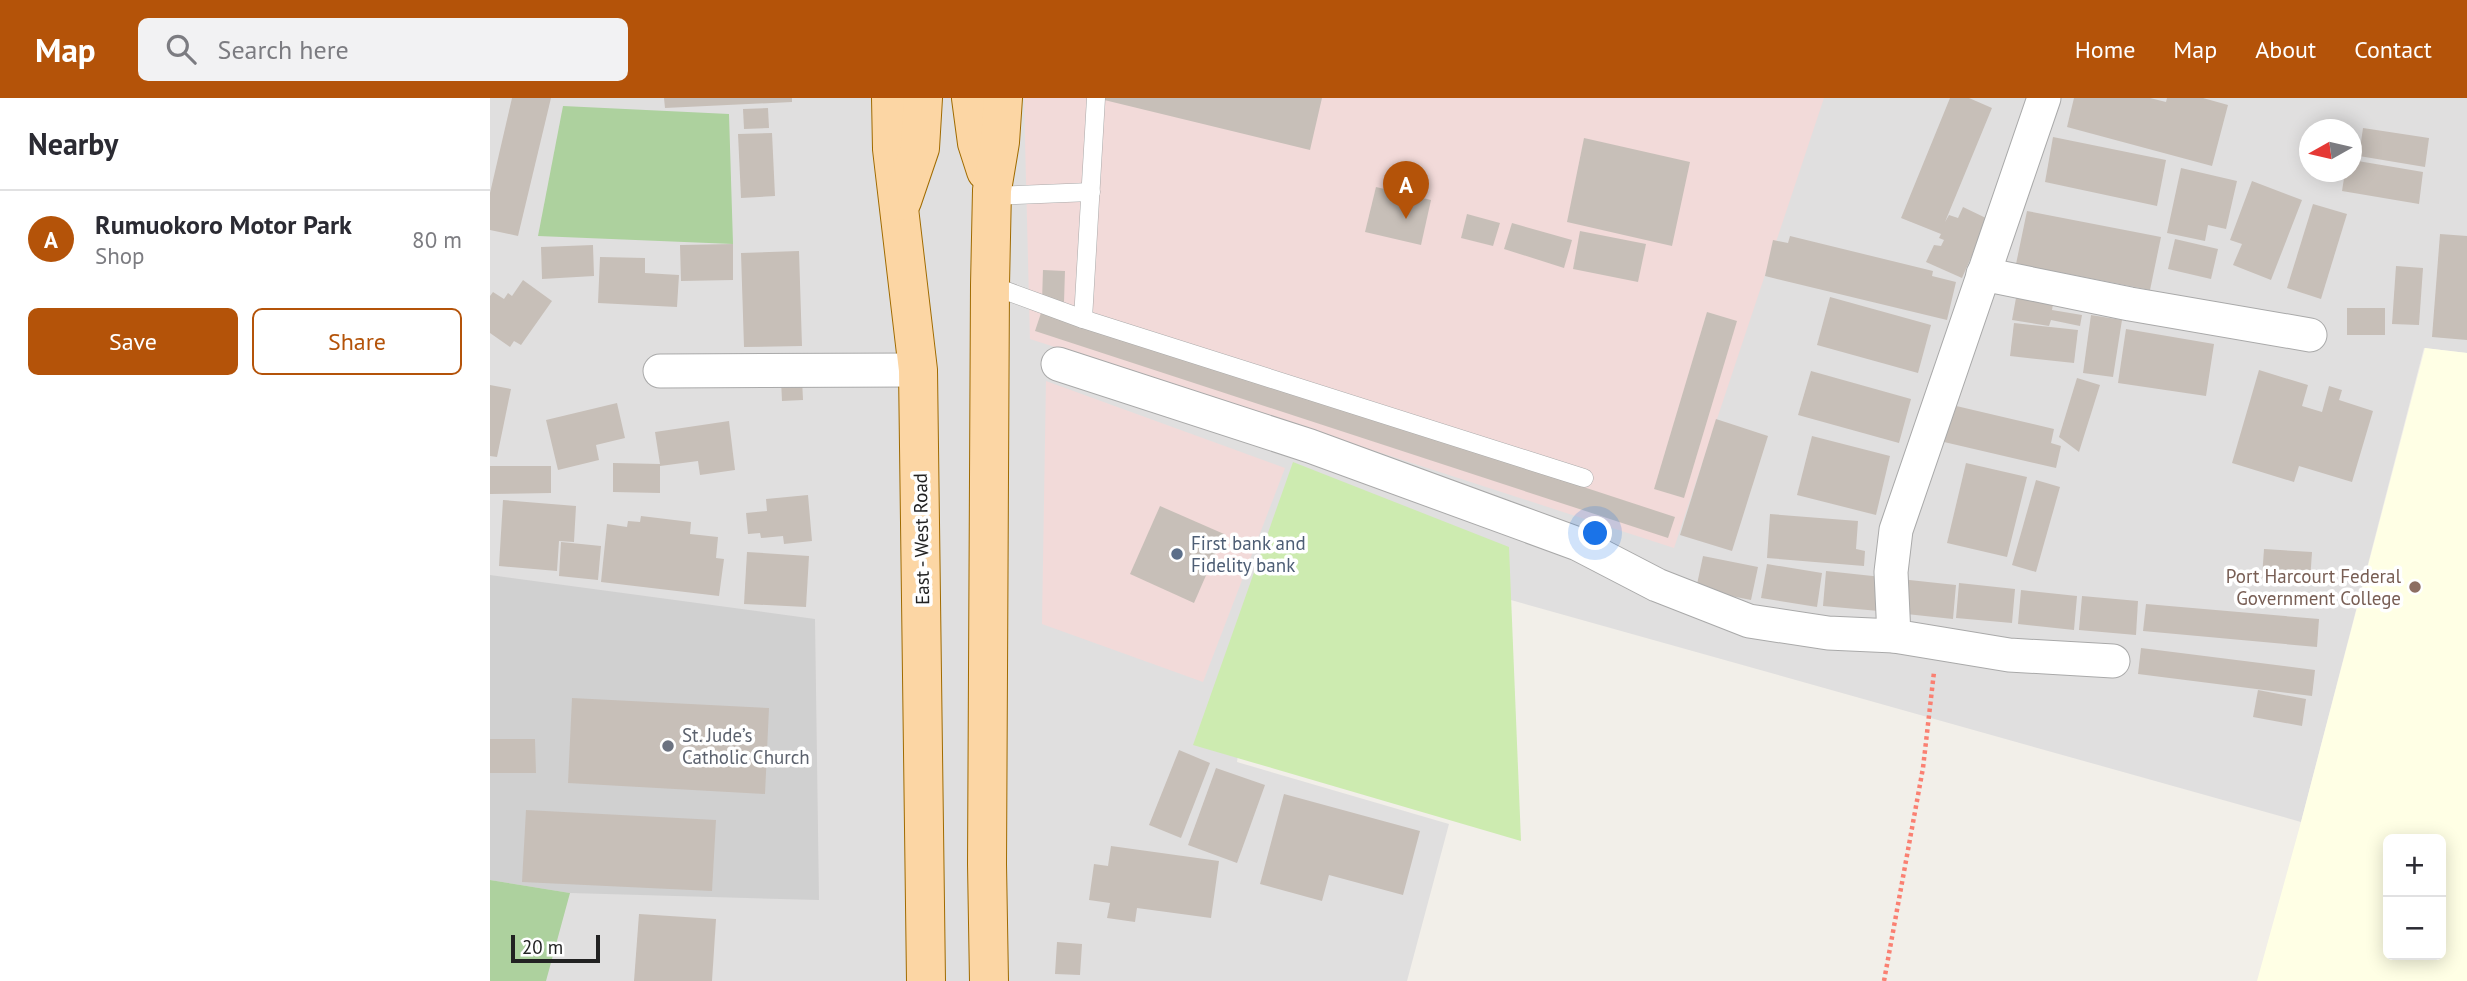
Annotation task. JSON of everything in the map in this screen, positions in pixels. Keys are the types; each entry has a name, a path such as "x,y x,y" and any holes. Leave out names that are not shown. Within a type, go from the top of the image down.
{"main road":[{"name":"East - West Road","path":"891,98 892,149 918,370 926,981"},
{"path":"899,210 920,148 923,98"},
{"path":"971,98 977,143 993,193"},
{"path":"989,981 987,864 990,285 993,193 1003,98"}],"street":[{"path":"1894,636 1891,572 1896,530 2044,98"},
{"path":"1983,274 2130,304 2310,335"},
{"path":"1059,364 1310,446 1578,544 1657,585 1749,621 1828,633 1894,636 2009,655 2113,661"},
{"path":"660,371 918,370"}],"lane":[{"path":"1083,318 1096,98"},
{"path":"993,193 1091,192"},
{"path":"990,285 1083,318 1584,478"}],"path":[{"path":"1884,981 1923,768 1937,643"}],"shaded area":[{"path":"490,98 2467,98 2467,353 2424,348 2301,822 1269,532 1237,762 1449,824 1407,981 490,981"},
{"path":"1024,98 1824,98 1674,548 1030,339"},
{"name":"Port Harcourt Federal Government College","path":"2425,348 2467,353 2467,981 2257,981"},
{"path":"1046,381 1285,468 1203,682 1042,624"},
{"path":"490,575 815,619 819,900 570,893 490,880"}],"green space":[{"path":"563,106 729,114 733,244 538,236"},
{"path":"1293,462 1509,547 1521,841 1193,745"},
{"path":"490,880 570,893 546,981 490,981"}],"building":[{"path":"512,98 551,98 518,236 490,230 490,193"},
{"path":"664,98 792,98 792,102 665,108"},
{"path":"1096,98 1322,98 1310,150"},
{"path":"1950,98 1969,98 1992,108 1945,222 1949,215 1958,218 1963,207 1988,219 1962,278 1926,262 1934,245 1941,246 1944,240 1939,238 1941,234 1901,218"},
{"path":"2074,98 2150,98 2166,102 2167,98 2203,98 2228,105 2212,166 2067,127"},
{"path":"768,108 769,128 744,129 743,109"},
{"path":"2363,128 2429,138 2425,167 2362,156"},
{"path":"772,133 775,196 741,198 738,134"},
{"path":"2053,137 2166,160 2157,206 2045,182"},
{"path":"1584,138 1690,162 1672,246 1567,222"},
{"path":"2362,162 2423,172 2419,204 2342,191 2343,182 2362,182"},
{"path":"2181,168 2237,181 2226,229 2208,225 2205,241 2167,233"},
{"path":"2252,181 2302,200 2271,280 2233,265 2242,244 2230,240"},
{"path":"1376,187 1431,200 1421,245 1365,232"},
{"path":"2313,204 2347,214 2321,299 2287,288"},
{"path":"2027,211 2161,237 2150,290 2016,264"},
{"path":"1467,214 1500,223 1493,246 1461,238"},
{"path":"1512,223 1572,240 1564,268 1504,249"},
{"path":"1580,231 1646,244 1638,282 1573,269"},
{"path":"2440,234 2467,236 2467,340 2432,337"},
{"path":"1790,236 1933,271 1932,276 1956,282 1947,320 1765,276 1773,240 1788,243"},
{"path":"2175,239 2218,249 2211,279 2168,269"},
{"path":"733,244 733,280 681,281 680,245"},
{"path":"593,245 594,276 542,279 541,247"},
{"path":"799,251 802,346 744,347 741,253"},
{"path":"600,257 645,258 645,273 679,275 677,307 598,303"},
{"path":"2396,266 2423,268 2419,325 2392,324"},
{"path":"1043,270 1065,271 1064,302 1042,301"},
{"path":"523,280 552,301 521,345 514,341 510,347 490,333 490,296 493,292 504,299 508,293 512,296"},
{"path":"1830,297 1931,325 1918,373 1817,345"},
{"path":"2016,298 2053,304 2052,310 2082,315 2080,326 2051,320 2049,326 2012,320"},
{"path":"2347,308 2385,308 2385,335 2347,335"},
{"path":"1042,310 1675,517 1668,538 1035,331"},
{"path":"1707,312 1737,321 1684,498 1654,489"},
{"path":"2091,315 2122,320 2113,377 2083,373"},
{"path":"2014,323 2078,330 2074,363 2010,356"},
{"path":"2126,329 2214,344 2206,396 2118,383"},
{"path":"2259,370 2308,385 2302,406 2322,412 2329,386 2342,390 2339,400 2373,411 2352,482 2299,466 2294,482 2232,463"},
{"path":"1811,371 1911,399 1899,443 1798,415"},
{"path":"2077,378 2100,385 2079,452 2059,437"},
{"path":"802,379 803,400 782,401 781,380"},
{"path":"490,385 511,389 497,457 490,456"},
{"path":"617,403 625,438 596,445 599,460 558,470 546,420"},
{"path":"1952,405 2054,429 2051,443 2061,446 2056,468 1944,442"},
{"path":"1716,419 1768,436 1732,551 1680,535"},
{"path":"729,421 735,470 700,475 698,461 660,466 660,493 613,492 613,463 660,464 655,432"},
{"path":"1812,436 1890,456 1876,515 1797,495"},
{"path":"1966,463 2027,477 2007,557 1947,543"},
{"path":"490,466 551,466 551,493 490,494"},
{"path":"2036,480 2060,487 2036,572 2012,565"},
{"path":"808,495 812,541 784,544 783,536 761,538 760,533 748,534 746,513 767,511 766,499"},
{"path":"503,500 576,506 574,542 559,541 557,571 499,566"},
{"name":"First bank and Fidelity bank","path":"1160,506 1224,534 1194,603 1130,574"},
{"path":"1770,514 1858,521 1856,549 1865,551 1864,566 1767,558"},
{"path":"641,516 691,522 690,534 718,537 716,558 724,559 719,596 601,582 607,524 627,527 628,521 640,522"},
{"path":"561,542 601,546 598,580 559,576"},
{"path":"2264,549 2312,552 2310,581 2262,578"},
{"path":"747,552 809,556 806,607 744,604"},
{"path":"1703,556 1758,567 1751,600 1696,589"},
{"path":"1767,564 1822,573 1817,607 1761,598"},
{"path":"1826,571 1882,577 1879,611 1823,606"},
{"path":"1900,579 1956,585 1953,619 1897,613"},
{"path":"1959,583 2015,589 2012,623 1956,618"},
{"path":"2021,590 2077,596 2074,630 2018,624"},
{"path":"2082,596 2138,601 2136,635 2079,630"},
{"path":"2146,604 2319,619 2317,647 2143,631"},
{"path":"2141,648 2315,670 2312,696 2138,674"},
{"path":"2258,690 2306,699 2302,726 2253,717"},
{"name":"St. Jude’s Catholic Church","path":"572,698 769,708 765,794 568,783"},
{"path":"490,739 535,739 536,773 490,773"},
{"path":"1179,750 1210,763 1181,838 1149,825"},
{"path":"1216,768 1265,785 1237,863 1188,845"},
{"path":"1284,794 1420,831 1403,895 1329,875 1322,901 1260,884"},
{"path":"526,810 716,820 712,891 522,882"},
{"path":"1111,846 1219,861 1211,918 1137,908 1135,922 1107,918 1110,903 1089,900 1094,864 1108,866"},
{"path":"639,914 716,919 712,981 634,981"},
{"path":"1057,942 1082,944 1080,975 1055,974"}],"place":[{"name":"Rumuokoro Motor Park","path":"1406,219"},
{"name":"First bank and Fidelity bank","path":"1177,554"},
{"name":"Port Harcourt Federal Government College","path":"2415,587"},
{"name":"St. Jude’s Catholic Church","path":"668,746"}]}
